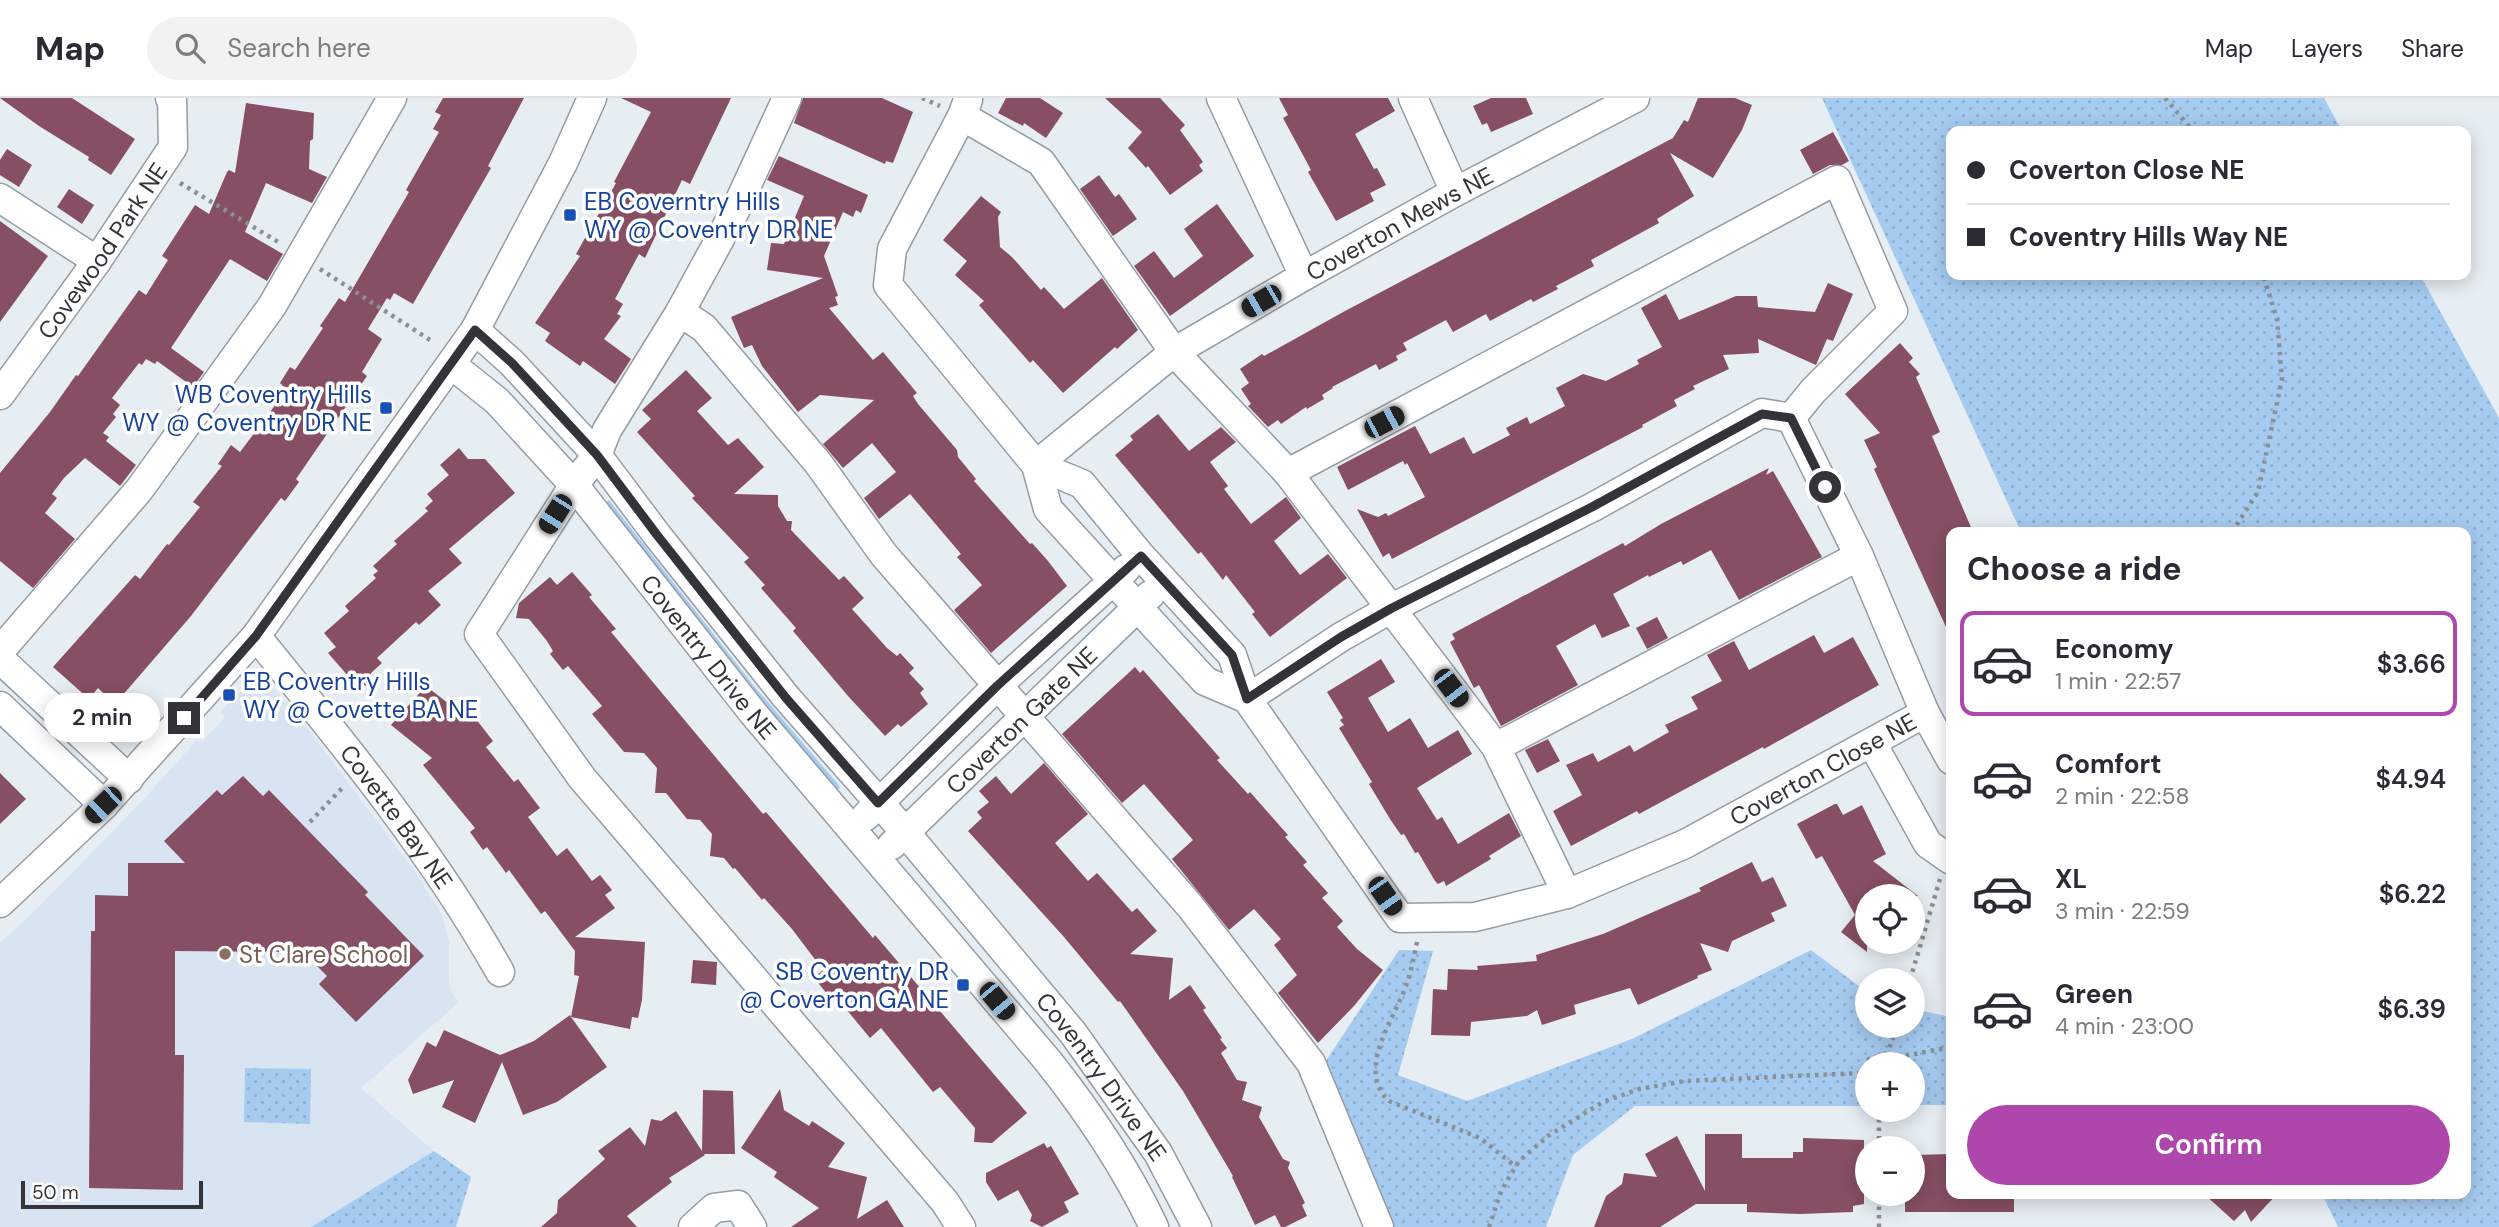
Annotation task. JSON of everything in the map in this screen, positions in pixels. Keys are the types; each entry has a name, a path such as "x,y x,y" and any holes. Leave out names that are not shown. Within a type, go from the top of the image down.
{"street":[{"name":"Covewood Park NE","path":"0,395 97,261 173,147 170,98"},
{"path":"0,651 139,490 272,306 392,98"},
{"path":"0,903 129,779 256,636 475,330 563,163 592,98"},
{"path":"787,98 734,213 680,312 607,430 597,455 573,485 479,634 583,778 945,1202 961,1227"},
{"path":"1221,98 1304,276"},
{"path":"1413,98 1455,192"},
{"name":"Coverton Mews NE","path":"1035,465 1174,352 1455,192 1594,108 1635,98"},
{"path":"1288,473 1837,180 1893,311 1812,391 1791,418 1762,414 1592,507 1392,608 1341,637 1247,699 1205,681 1048,509 1035,465 888,285 892,248 965,107 1041,162 1174,352 1288,473 1392,608 1496,747 1567,894"},
{"path":"0,198 97,261"},
{"path":"680,312 704,328 818,463 884,555 1191,906 1311,1063 1379,1227"},
{"name":"Coventry Drive NE","path":"475,330 512,363 597,455 786,698 905,832 1073,1033 1158,1153 1197,1227"},
{"name":"Coventry Drive NE","path":"452,365 497,401 573,485 753,713 1079,1100 1132,1180 1154,1227"},
{"name":"Coverton Close NE","path":"1035,465 1082,484 1141,556 1232,655 1247,699 1400,918 1475,917 1567,894 1685,844 1925,713 1859,556 1791,418"},
{"name":"Coverton Gate NE","path":"853,829 997,686 1141,556"},
{"path":"1496,747 1859,556"},
{"name":"Coverton Gate NE","path":"878,859 1165,580"},
{"name":"Covette Bay NE","path":"256,636 362,767 467,914 500,972"},
{"path":"0,659 129,779"},
{"path":"0,706 103,805"},
{"path":"1925,713 1946,751"},
{"path":"1872,743 1927,844 1946,863"},
{"path":"693,1227 714,1208 738,1205 752,1227"}],"path":[{"path":"2165,98 2189,126"},
{"path":"179,183 301,256 430,340"},
{"path":"2235,527 2258,492 2282,379 2277,319 2265,280"},
{"path":"310,822 349,780"},
{"path":"1914,968 1940,880 1946,869"},
{"path":"1422,918 1409,980 1378,1053 1375,1081 1389,1101 1480,1138 1515,1166"},
{"path":"1922,1052 1946,1047"},
{"path":"1489,1227 1501,1191 1515,1166 1548,1136 1603,1102 1640,1089 1685,1081 1855,1073"},
{"path":"1879,1206 1879,1227"}],"shaded area":[{"path":"1822,98 2324,98 2339,126 1946,126 1946,280 2423,280 2499,418 2499,1227 2338,1227 2324,1199 2471,1199 2471,527 2019,527"},
{"path":"609,500 754,686 840,788 832,793 605,504"},
{"name":"St Clare School","path":"255,687 274,689 292,708 416,873 442,915 449,942 449,981 458,1003 361,1088 434,1151 311,1227 0,1227 0,943 38,908 142,801 198,739 202,742 225,717 221,712 234,696"},
{"path":"1399,950 1433,951 1398,1075 1467,1101 1632,1039 1811,950 1855,983 1855,1038 1925,1038 1925,1012 1946,1016 1946,1105 1925,1105 1925,1052 1855,1052 1855,1106 1635,1106 1573,1155 1546,1227 1390,1227 1322,1067"},
{"path":"245,1068 311,1069 310,1124 244,1122"},
{"path":"434,1151 471,1177 456,1227 311,1227"}],"building":[{"path":"0,98 72,98 135,139 111,175 88,160 89,157"},
{"path":"443,98 524,98 488,166 491,168 413,304 394,293 390,300 387,298 368,329 382,339 362,372 367,376 296,479 299,482 285,501 281,498 191,616 115,704 98,688 89,699 53,667 135,575 140,579 167,544 169,545 200,507 193,502 222,466 218,464 231,445 240,452 279,400 276,398 284,387 280,383 290,367 295,370 339,298 345,302 409,192 406,190 439,132 433,129 441,115 435,112"},
{"path":"621,98 731,98 690,184 682,180 645,258 639,254 615,299 623,304 617,314 621,316 604,339 631,359 615,384 583,361 580,366 545,341 550,333 535,323 580,256 576,254 616,183 614,182 651,112"},
{"path":"803,98 882,98 913,112 893,163 886,161 885,164 794,123"},
{"path":"1006,98 1040,98 1063,113 1046,138 1024,123 1023,126 998,113"},
{"path":"1105,98 1160,98 1185,125 1180,130 1203,162 1199,165 1203,171 1170,195 1148,166 1146,168 1128,148 1142,132"},
{"path":"1279,98 1388,98 1395,111 1355,134 1386,185 1370,193 1374,201 1336,221 1308,172 1311,170 1283,118 1288,115"},
{"path":"1491,98 1526,98 1533,114 1491,132 1487,123 1482,125 1473,106"},
{"path":"1698,98 1735,98 1752,105 1742,130 1713,178 1670,153 1694,196 1657,219 1659,223 1591,260 1594,266 1533,302 1531,299 1490,321 1486,314 1453,332 1446,320 1403,343 1407,350 1396,356 1398,360 1379,370 1376,364 1332,387 1322,395 1324,399 1307,409 1306,407 1281,424 1278,420 1268,427 1248,406 1251,404 1241,389 1249,383 1240,369 1262,354 1264,356 1673,138 1684,120 1688,122"},
{"path":"246,103 314,113 309,169 327,177 312,203 266,183 245,232 283,254 267,281 230,259 171,348 204,372 193,387 157,361 155,364 146,359 142,365 139,363 112,398 120,405 113,414 116,417 103,433 109,437 106,441 136,465 120,486 85,458 64,478 52,494 57,498 45,513 75,539 33,588 0,561 0,473 50,412 76,375 78,376 139,290 146,295 168,260 162,256 195,205 209,214 227,172 229,170 235,173"},
{"path":"1833,132 1849,161 1842,165 1830,165 1813,174 1800,150"},
{"path":"7,149 32,165 19,187 0,175 0,160"},
{"path":"779,156 868,195 861,213 856,210 853,217 843,212 824,256 838,296 835,297 838,305 829,308 873,360 883,352 917,393 913,396 918,404 957,450 958,457 976,479 974,481 1048,561 1067,586 991,653 954,610 982,585 957,557 961,554 910,494 879,519 864,498 896,472 872,443 843,468 823,444 874,400 820,395 798,412 762,366 752,345 744,348 731,317 823,278 767,270 771,243 784,244 804,196 767,180"},
{"path":"1099,175 1115,197 1119,194 1137,219 1113,236 1080,189"},
{"path":"69,189 94,205 82,224 57,207"},
{"path":"981,196 1001,212 998,217 1000,247 1041,290 1044,287 1064,309 1102,278 1138,330 1063,393 1033,360 1030,363 979,305 984,301 955,275 967,261 943,240"},
{"path":"1217,204 1254,256 1170,316 1134,266 1154,251 1174,278 1203,256 1184,229"},
{"path":"0,221 48,256 0,322"},
{"path":"1828,283 1853,294 1833,341 1827,339 1816,365 1758,339 1759,353 1723,355 1729,369 1693,386 1695,389 1674,400 1677,406 1642,425 1643,427 1392,559 1389,553 1383,557 1357,509 1378,517 1386,513 1388,516 1425,497 1407,463 1405,465 1403,461 1348,490 1337,467 1415,426 1430,454 1464,437 1473,454 1510,435 1506,428 1527,417 1530,424 1565,406 1556,388 1583,374 1606,381 1639,364 1637,360 1662,347 1641,308 1666,294 1679,320 1736,296 1757,296 1758,307 1815,312"},
{"path":"1900,343 1913,358 1909,362 1920,374 1916,377 1940,432 1932,436 1971,527 1946,527 1946,627 1874,469 1877,467 1864,440 1880,433 1845,394"},
{"path":"686,370 712,398 697,411 728,445 738,438 764,467 734,494 778,495 778,506 787,521 792,521 791,530 839,580 844,576 864,598 852,609 887,648 897,656 900,653 914,668 909,673 924,689 920,693 928,704 901,727 898,724 885,736 848,696 793,631 796,628 761,588 765,585 744,562 749,558 692,498 695,496 637,432 651,419 642,410"},
{"path":"1158,414 1189,451 1221,427 1236,442 1210,462 1228,486 1224,489 1251,524 1286,497 1301,518 1274,541 1300,575 1328,554 1347,578 1270,637 1252,614 1255,612 1226,575 1223,580 1201,552 1198,554 1115,455 1133,440 1130,436"},
{"path":"459,448 468,459 485,459 515,493 449,549 462,563 428,591 441,605 419,625 416,622 377,658 382,663 371,673 371,686 356,685 328,653 336,647 324,633 349,611 345,606 376,578 373,575 378,571 373,566 397,544 394,541 428,511 425,508 433,501 427,494 449,475 440,465"},
{"path":"1769,468 1766,475 1773,471 1822,557 1739,600 1711,550 1683,565 1681,561 1649,577 1648,575 1613,594 1630,626 1602,638 1595,624 1556,646 1578,685 1501,726 1479,685 1474,688 1450,642 1455,639 1452,634 1623,543 1625,546 1661,524"},
{"path":"572,572 616,629 611,632 763,814 766,812 873,938 875,935 1027,1113 992,1143 974,1142 975,1128 940,1087 933,1092 881,1028 870,1038 837,998 833,1001 814,978 823,970 792,929 724,858 710,856 712,834 700,820 687,819 666,793 655,793 657,768 644,753 624,752 592,714 602,706 568,666 563,670 550,654 553,651 547,641 529,619 516,618 519,603 550,577 557,585"},
{"path":"1657,617 1668,638 1647,649 1636,628"},
{"path":"1814,635 1824,653 1853,637 1879,685 1764,749 1763,747 1639,814 1637,811 1571,846 1553,811 1582,795 1566,765 1593,753 1598,762 1630,745 1634,752 1669,732 1665,725 1698,709 1691,697 1722,681 1707,655 1734,641 1749,670"},
{"path":"1381,659 1395,682 1368,698 1388,732 1410,718 1428,748 1458,730 1472,754 1417,788 1437,820 1442,817 1458,844 1509,813 1521,836 1489,856 1491,859 1446,886 1444,881 1438,884 1435,881 1418,852 1415,853 1404,834 1401,835 1390,819 1369,784 1372,782 1339,728 1344,725 1340,720 1343,718 1327,692"},
{"path":"1135,667 1140,673 1143,670 1220,758 1217,760 1288,835 1285,837 1307,862 1303,865 1328,893 1322,898 1343,921 1337,927 1357,949 1383,970 1354,1006 1318,1043 1278,993 1297,975 1274,945 1281,939 1254,909 1229,930 1172,859 1193,840 1144,784 1122,803 1062,734"},
{"path":"426,686 467,718 472,714 493,741 486,747 514,782 518,779 540,808 528,817 557,856 567,848 592,881 600,875 612,890 605,895 615,908 575,937 645,942 642,1000 638,1018 632,1017 630,1029 571,1017 579,976 574,975 575,951 545,911 541,914 509,870 506,873 487,847 483,850 470,832 475,828 423,765 432,758 391,725"},
{"path":"1548,739 1560,761 1537,773 1525,750"},
{"path":"1044,763 1088,814 1055,843 1088,881 1097,873 1132,912 1137,908 1157,931 1130,954 1173,958 1169,1000 1190,985 1206,1008 1203,1010 1227,1048 1221,1053 1237,1080 1247,1082 1242,1100 1262,1107 1259,1117 1283,1159 1290,1162 1288,1168 1305,1203 1302,1205 1307,1216 1285,1227 1281,1227 1275,1215 1255,1225 1233,1176 1183,1091 1120,1001 1118,1002 1064,937 968,831 982,818 977,812 989,802 979,791 996,776 1011,794"},
{"path":"0,773 26,799 0,824"},
{"path":"243,776 263,796 269,790 368,892 365,895 424,956 356,1022 319,984 327,976 303,952 175,951 175,1055 184,1055 183,1190 89,1188 91,931 95,931 95,895 128,896 128,863 185,863 164,841 217,790 222,795"},
{"path":"1835,804 1843,815 1862,805 1886,854 1873,861 1903,884 1855,884 1855,915 1822,856 1816,859 1797,824"},
{"path":"1752,862 1762,882 1773,877 1787,906 1771,913 1775,921 1732,941 1728,952 1700,943 1712,970 1697,976 1698,978 1638,1005 1630,988 1574,1005 1576,1014 1542,1025 1537,1010 1527,1016 1471,1022 1470,1036 1431,1035 1433,989 1447,990 1448,969 1478,970 1477,966 1537,961 1536,955 1603,934 1701,891 1699,888"},
{"path":"1855,915 1855,943 1841,932"},
{"path":"693,960 717,962 716,985 691,983"},
{"path":"570,1015 607,1067 557,1102 523,1115 502,1062 475,1123 442,1107 454,1080 413,1094 408,1080 427,1042 436,1047 444,1030 500,1055 534,1041"},
{"path":"780,1089 784,1110 809,1126 812,1121 845,1143 828,1167 867,1177 857,1219 887,1200 904,1227 791,1227 819,1208 774,1177 777,1172 741,1148"},
{"path":"703,1090 733,1091 735,1154 704,1154 669,1178 672,1182 627,1216 637,1227 541,1227 557,1213 558,1200 605,1159 598,1151 630,1127 645,1146 651,1119 661,1121 676,1111 702,1151"},
{"path":"1705,1134 1742,1134 1742,1158 1793,1158 1793,1152 1803,1152 1803,1138 1855,1140 1853,1212 1747,1212 1747,1204 1696,1204 1660,1227 1594,1227 1606,1196 1622,1184 1624,1173 1657,1177 1645,1154 1677,1136 1705,1191"},
{"path":"1044,1143 1047,1148 1051,1146 1079,1194 1064,1202 1069,1212 1042,1227 1030,1221 1032,1215 1018,1190 998,1201 986,1182 986,1173"},
{"path":"1946,1154 1946,1199 2014,1199 2014,1212 1905,1212 1905,1206 1925,1206 1925,1155"},
{"path":"2210,1199 2272,1199 2251,1222 2245,1210 2234,1221"}],"place":[{"name":"EB Coverntry Hills WY @ Coventry DR NE","path":"570,215"},
{"name":"WB Coventry Hills WY @ Coventry DR NE","path":"386,408"},
{"name":"EB Coventry Hills WY @ Covette BA NE","path":"229,695"},
{"name":"St Clare School","path":"225,954"},
{"name":"SB Coventry DR @ Coverton GA NE","path":"963,985"}],"route":[{"path":"184,718 256,636 475,330 512,363 597,455 786,698 878,803 997,686 1141,556 1232,655 1247,699 1341,637 1392,608 1592,507 1762,414 1791,418 1825,487"}]}
